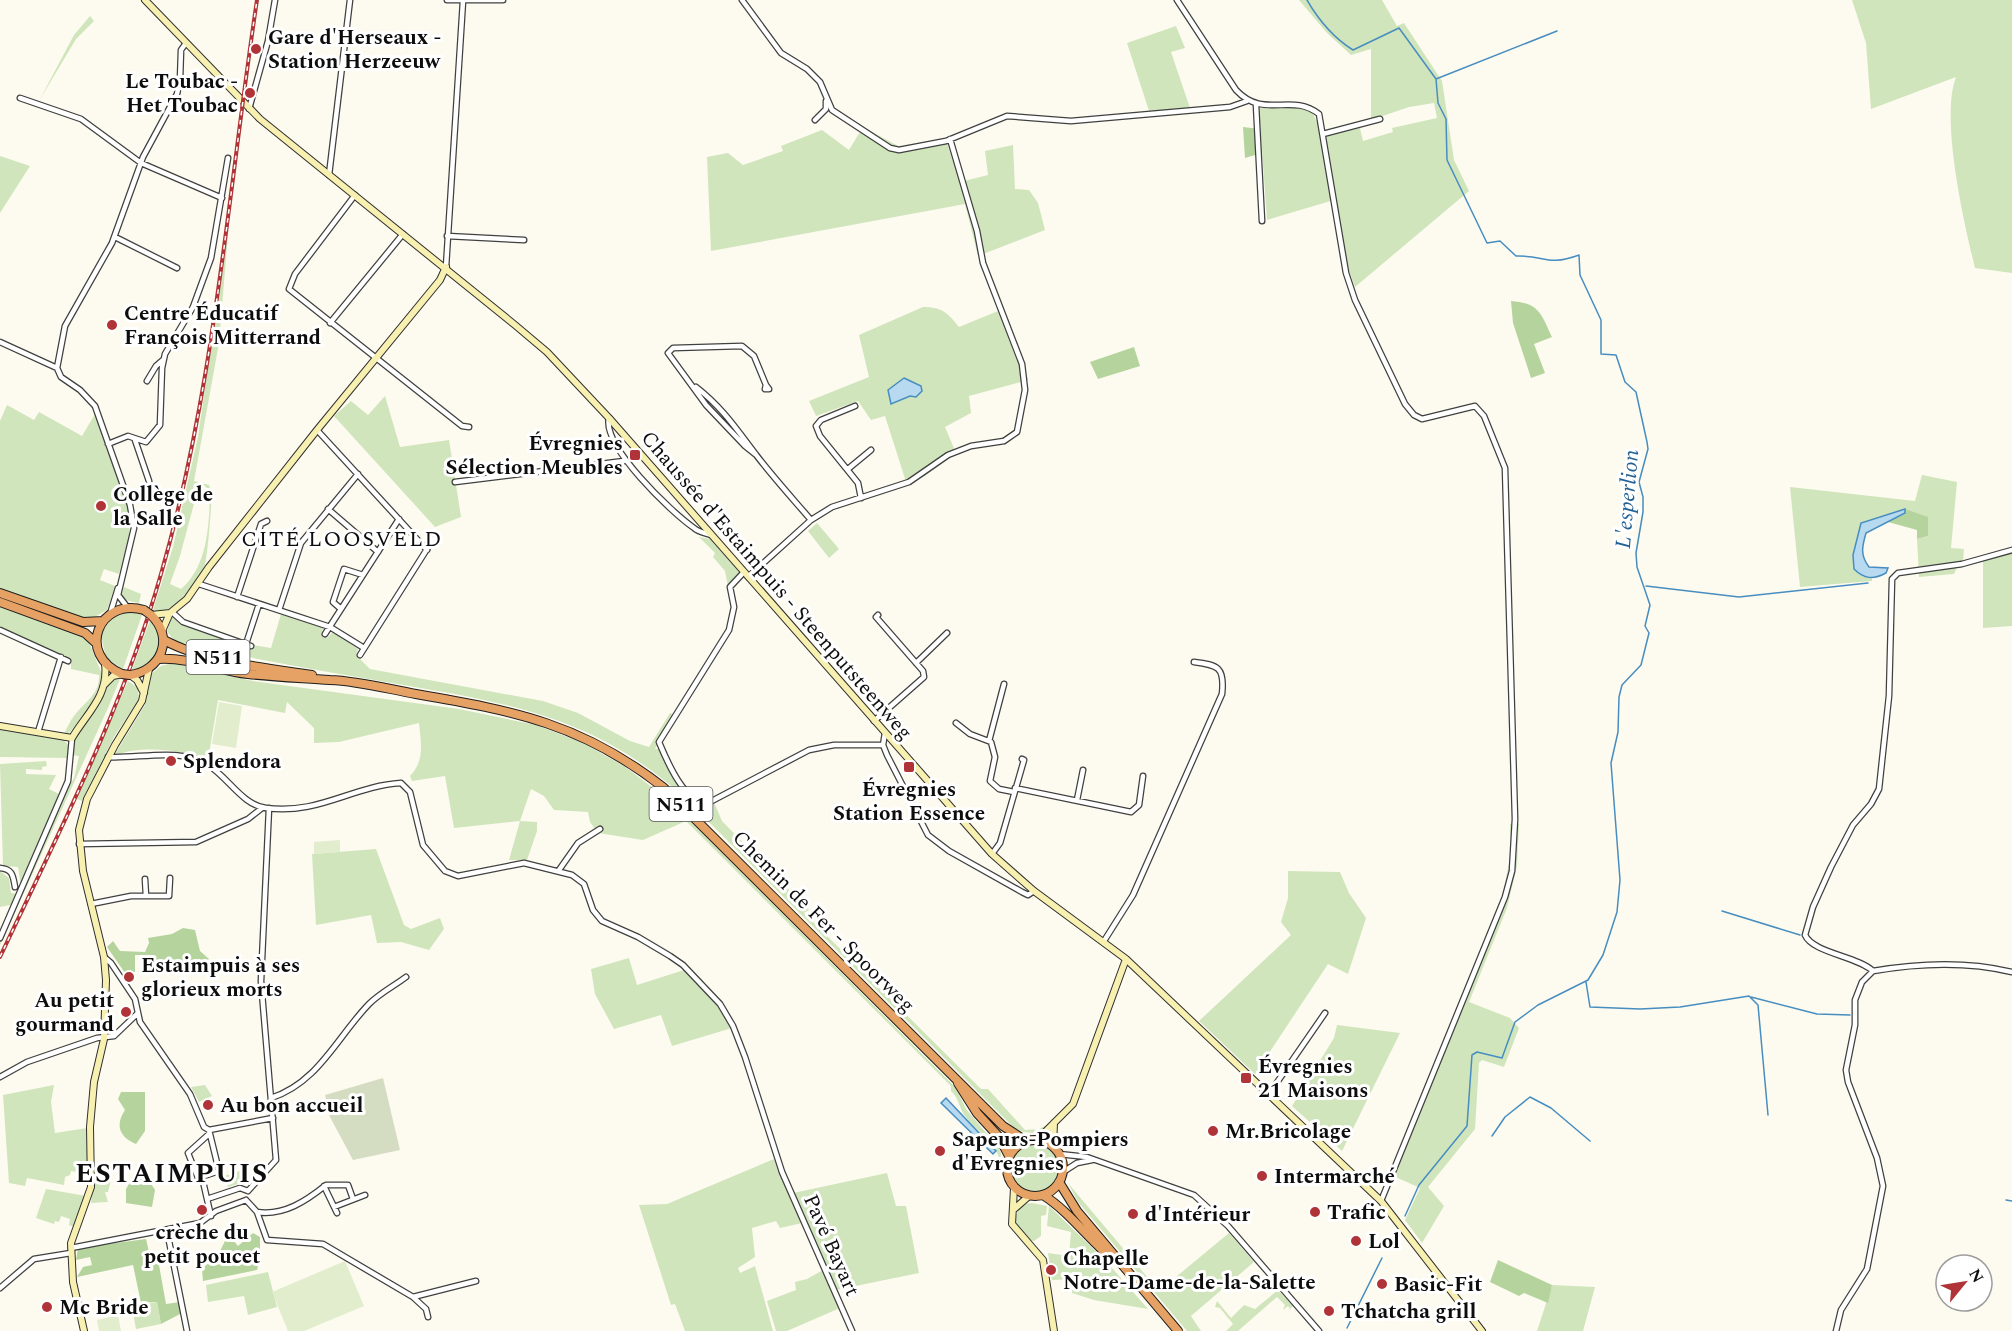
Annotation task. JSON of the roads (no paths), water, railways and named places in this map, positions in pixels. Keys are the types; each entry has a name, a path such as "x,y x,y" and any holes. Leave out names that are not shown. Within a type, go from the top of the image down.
{"highway":[{"path":"0,593 83,622 106,618 128,608 148,613 162,631 164,640 159,659 149,669 126,674 105,664 96,643 85,633 0,602"},
{"path":"96,643 106,618"},
{"name":"N511","path":"164,640 180,648 331,680"},
{"name":"Chemin de Fer - Spoorweg","path":"159,659 178,659 238,673 331,680 516,712 584,736 636,766 683,806 1003,1126 1026,1141"},
{"name":"Chemin de Fer - Spoorweg","path":"950,1072 972,1106 999,1137 1009,1156 1006,1173 1014,1188"},
{"path":"1009,1156 1019,1144 1037,1140 1053,1147 1059,1154 1062,1172 1059,1182 1043,1195 1029,1196 1014,1188"},
{"path":"1059,1182 1077,1211 1178,1331"},
{"path":"1043,1195 1059,1206 1094,1244 1125,1268"}],"main road":[{"name":"Chaussée d'Estaimpuis - Steenputsteenweg","path":"147,0 249,109 446,267 547,352 609,418 992,854 1034,891 1104,941 1125,959 1381,1201 1482,1331"},
{"path":"162,631 171,612 187,599 199,584 209,567 317,429 440,280 446,267"},
{"path":"148,613 171,612"},
{"path":"104,686 105,664"},
{"path":"84,1331 73,1282 71,1250 91,1187 90,1127 94,1083 104,1039 106,980 104,957 79,844 82,813 108,757 142,701 149,669"},
{"path":"0,726 72,738 89,715 104,686 113,676 126,674 137,680 144,693"},
{"path":"1037,1140 1072,1104 1125,959"},
{"path":"1053,1147 1054,1123"},
{"path":"1014,1188 1011,1218 1016,1231 1043,1260 1054,1331"},
{"path":"1013,1210 1029,1196"}],"street":[{"path":"249,109 268,40 275,0"},
{"path":"329,175 350,0"},
{"path":"447,0 503,0"},
{"path":"742,0 781,53 807,69 820,82 826,98 838,115 890,148 909,148 950,139 1007,116 1071,121 1230,107 1247,101"},
{"path":"1177,0 1236,90 1247,101 1256,105 1309,106 1318,114 1346,273 1355,300 1406,404 1414,415 1422,419 1471,405 1479,409 1502,456 1508,484 1515,819 1512,871 1486,945 1381,1201"},
{"path":"446,267 463,1"},
{"path":"128,608 118,595 134,528 130,504 93,403 80,390 61,378 57,368 65,326 115,237 141,163 177,94 181,50 186,43"},
{"path":"20,98 56,109 89,124 141,163 222,198"},
{"path":"815,120 826,109 826,98"},
{"path":"1256,105 1262,221"},
{"path":"1323,134 1380,119"},
{"path":"883,745 834,745 809,750 708,803 698,801 677,779 659,742 684,698 729,630 735,607 730,587 811,520 832,507 909,482 948,454 958,450 1012,437 1020,424 1025,390 1022,364 983,263 977,231 950,139"},
{"path":"147,381 156,366 163,360 198,296 215,243 228,158"},
{"path":"355,195 295,274 289,287 293,294 462,426 469,427"},
{"path":"330,323 403,234"},
{"path":"447,236 524,240"},
{"path":"115,237 177,268"},
{"path":"0,342 57,368"},
{"path":"766,385 754,356 742,346 683,347 673,348 668,353 706,405 755,454 811,520"},
{"path":"108,444 122,437 146,442 160,424 163,360"},
{"path":"694,386 713,400 748,441 755,454"},
{"path":"855,406 821,420 816,426 820,436 858,483 861,498"},
{"path":"609,418 607,425 624,461 695,529 711,536"},
{"path":"317,429 427,550"},
{"path":"135,440 149,481"},
{"path":"848,469 871,450"},
{"path":"455,482 624,461"},
{"path":"279,610 301,543 358,474"},
{"path":"328,509 378,552"},
{"path":"326,634 399,519"},
{"path":"237,597 261,524 267,521"},
{"path":"360,655 434,538"},
{"path":"1872,971 1864,964 1813,945 1805,935 1813,907 1830,867 1853,825 1871,804 1879,789 1889,696 1892,579 1898,573 1962,564 2012,550"},
{"path":"341,609 333,602 344,569 363,575"},
{"path":"199,584 330,627 364,648"},
{"path":"106,618 120,586"},
{"path":"171,612 183,622 248,645 259,604"},
{"path":"874,721 924,677 916,663 876,617 878,615"},
{"path":"0,630 68,661"},
{"path":"916,663 947,633"},
{"path":"38,732 61,657"},
{"path":"1104,941 1133,895 1222,694 1223,678 1218,668 1214,664 1194,662"},
{"path":"1004,684 989,741 995,757 990,781 999,789 1077,800 1131,812 1139,805 1143,776"},
{"path":"956,723 970,734 989,741"},
{"path":"885,733 883,745 912,808 928,835 949,851 1022,892 1028,895 1034,891"},
{"path":"0,938 68,781 72,738"},
{"path":"108,757 171,756 195,759 208,765 251,803 262,808 269,808 261,981 276,1160 248,1191 246,1200"},
{"path":"992,854 1000,843 1024,760 1022,759"},
{"path":"1077,800 1083,770"},
{"name":"Pavé Bayart","path":"269,808 305,809 385,785 401,783 410,792 423,845 438,865 451,875 466,875 524,863 559,870 584,884 592,910 602,921 638,937 683,965 720,1004 745,1057 782,1172 852,1331"},
{"path":"79,844 196,842 248,819 262,808"},
{"path":"559,870 578,843 600,829"},
{"path":"0,868 8,868 13,873 15,887"},
{"path":"91,904 131,896 170,896 170,878"},
{"path":"146,879 146,896"},
{"path":"104,957 111,963 135,999 137,1014 142,1025 190,1094 209,1132 219,1171 198,1178 188,1153 209,1132 273,1118"},
{"path":"1836,1331 1841,1310 1867,1269 1883,1186 1877,1158 1850,1088 1846,1070 1855,1025 1855,1000 1862,982 1872,971 1934,964 1995,968 2012,972"},
{"path":"271,1098 292,1088 315,1071 370,1003 406,977"},
{"path":"1269,1094 1325,1013"},
{"path":"0,1077 27,1062 97,1038 104,1039 114,1036 137,1014"},
{"path":"1059,1154 1092,1160 1170,1184 1204,1202 1319,1331"},
{"path":"1062,1172 1072,1165 1092,1160"},
{"path":"202,1177 211,1216"},
{"path":"257,1212 281,1211 310,1198 324,1186 348,1185 353,1199"},
{"path":"324,1186 337,1213"},
{"path":"207,1198 240,1188 248,1191"},
{"path":"334,1207 365,1195"},
{"path":"0,1288 34,1259 200,1223 216,1211 246,1200"},
{"path":"246,1200 257,1212 267,1240 323,1245 412,1297 426,1309 428,1317"},
{"path":"167,1231 187,1331"},
{"path":"412,1297 476,1281"}],"water":[{"path":"904,378 921,386 922,391 916,397 910,396 891,404 888,390"},
{"path":"1905,509 1905,513 1866,533 1863,551 1866,563 1869,567 1888,568 1886,573 1877,577 1865,577 1854,569 1853,555 1861,523"},
{"path":"946,1098 996,1151 993,1154 941,1103"}],"waterway":[{"name":"L'esperlion","path":"1307,0 1327,28 1353,50 1399,28 1436,79 1438,103 1446,119 1447,160 1487,243 1500,241 1516,256 1560,260 1579,255 1580,275 1601,320 1601,354 1616,355 1625,382 1636,392 1648,449 1639,482 1643,497 1643,512 1636,553 1637,567 1650,605 1645,626 1649,633 1641,665 1622,685 1619,697 1618,732 1611,763 1620,880 1617,912 1603,955 1588,980 1538,1005 1515,1022 1502,1058 1477,1052 1472,1055 1467,1126 1419,1185 1405,1216"},
{"path":"1436,79 1557,31"},
{"path":"1646,586 1739,597 1868,583"},
{"path":"1722,911 1800,935"},
{"path":"1586,982 1590,1007 1640,1009 1680,1007 1749,996 1758,1005 1768,1115"},
{"path":"1751,997 1817,1014 1850,1015"},
{"path":"1492,1136 1505,1117 1530,1097 1551,1108 1590,1141"},
{"path":"2006,1200 2012,1201"},
{"name":"L'esperlion","path":"1347,1328 1382,1258"}],"railway":[{"path":"0,957 109,721 146,624 161,574 195,432 207,361 257,0"}],"place":[{"name":"Gare d'Herseaux - Station Herzeeuw","path":"256,49"},
{"name":"Le Toubac - Het Toubac","path":"250,93"},
{"name":"Centre Éducatif François Mitterrand","path":"112,325"},
{"name":"Évregnies Sélection Meubles","path":"635,455"},
{"name":"Collège de la Salle","path":"101,506"},
{"name":"Splendora","path":"171,761"},
{"name":"Évregnies Station Essence","path":"909,767"},
{"name":"Estaimpuis à ses glorieux morts","path":"129,977"},
{"name":"Au petit gourmand","path":"126,1012"},
{"name":"Évregnies 21 Maisons","path":"1246,1078"},
{"name":"Au bon accueil","path":"208,1105"},
{"name":"Mr.Bricolage","path":"1213,1131"},
{"name":"Sapeurs-Pompiers d'Evregnies","path":"940,1151"},
{"name":"Intermarché","path":"1262,1176"},
{"name":"crèche du petit poucet","path":"202,1210"},
{"name":"Trafic","path":"1315,1212"},
{"name":"d'Intérieur","path":"1133,1214"},
{"name":"Lol","path":"1356,1241"},
{"name":"Chapelle Notre-Dame-de-la-Salette","path":"1051,1270"},
{"name":"Basic-Fit","path":"1382,1284"},
{"name":"Mc Bride","path":"47,1307"},
{"name":"Tchatcha grill","path":"1329,1311"}],"district":[{"name":"CITÉ LOOSVELD","path":"342,538"},
{"name":"ESTAIMPUIS","path":"172,1173"}]}
